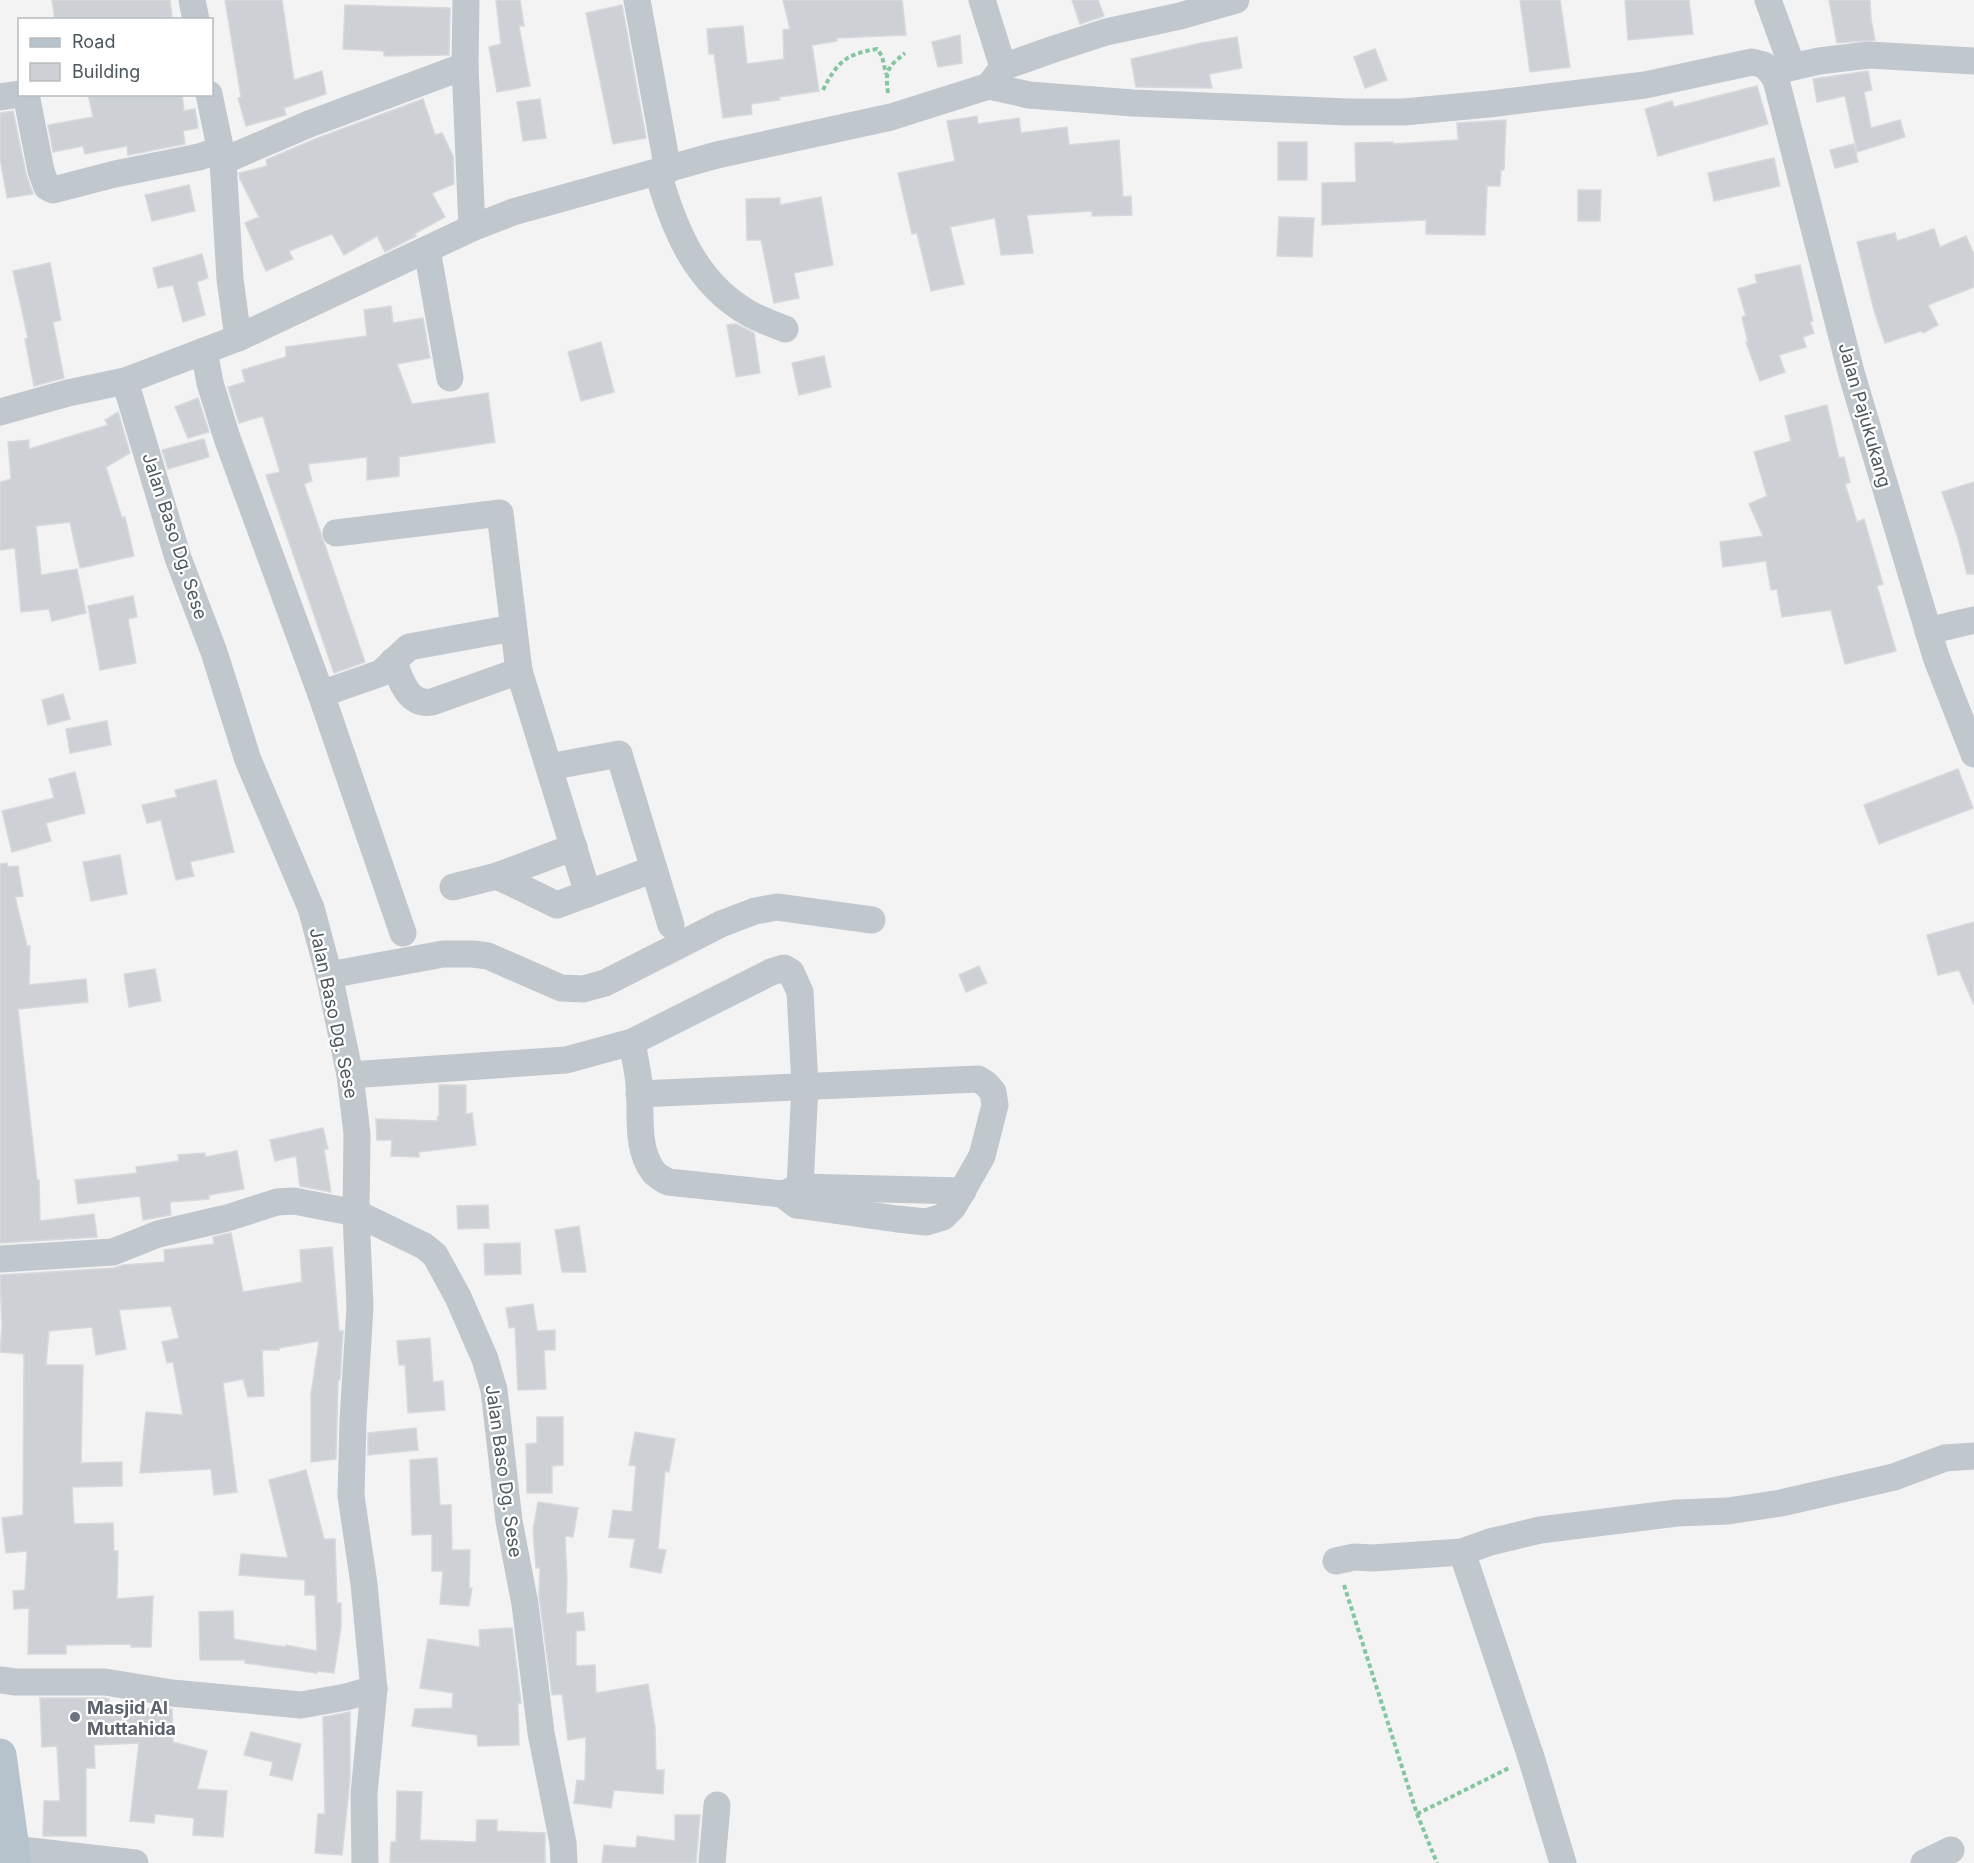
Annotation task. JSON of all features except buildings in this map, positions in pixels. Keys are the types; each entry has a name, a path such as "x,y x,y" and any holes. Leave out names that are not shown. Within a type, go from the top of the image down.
{"main road":[{"path":"0,1755 14,1856"}],"street":[{"path":"192,0 196,18"},
{"path":"466,0 465,66 472,228"},
{"path":"637,0 672,219 695,263 724,295 750,314 785,329"},
{"path":"982,0 996,77"},
{"path":"0,412 68,393 125,381 238,338 472,228 523,209 717,155 891,117 1106,32 1180,16 1236,0"},
{"name":"Jalan Pajukukang","path":"1768,0 1782,69 1778,88 1851,372 1928,631 1974,754"},
{"path":"996,77 1029,95 1133,103 1348,112 1404,112 1645,85 1752,62 1782,69 1869,55 1974,61"},
{"path":"26,96 41,171 47,187 53,190 115,174 221,156 465,66"},
{"path":"0,97 18,94"},
{"path":"209,96 221,156 230,279 238,338"},
{"path":"427,250 450,378"},
{"path":"204,351 212,390 227,438 321,693 403,933"},
{"name":"Jalan Baso Dg. Sese","path":"125,381 178,558 214,652 248,760 311,908 329,975 350,1075 357,1134 356,1213 424,1246 435,1255 458,1297 485,1359 494,1390 509,1521 525,1604 541,1733 563,1843 564,1863"},
{"path":"336,533 500,513 519,671 588,894"},
{"path":"1928,631 1974,620"},
{"path":"321,693 381,673 403,650 412,646 513,628"},
{"path":"393,661 409,695 416,701 423,702 432,702 519,671"},
{"path":"549,767 619,754 671,925"},
{"path":"453,887 496,876 574,847"},
{"path":"496,876 557,905 654,869"},
{"path":"329,975 443,954 473,954 488,956 561,988 583,989 605,984 721,924 755,911 777,907 872,920"},
{"path":"350,1075 566,1060 632,1042 771,972 784,968 791,972 800,992 805,1085 793,1196"},
{"path":"632,1042 644,1152 653,1173 668,1182 793,1196 926,1222 943,1217 963,1191 982,1156 995,1105 993,1092 978,1079 639,1094"},
{"path":"793,1196 963,1191"},
{"path":"0,1259 113,1252 158,1234 228,1218 277,1202 294,1201 356,1213 360,1307 353,1409 351,1496 364,1584 374,1689 364,1794 365,1863"},
{"path":"1336,1561 1354,1557 1462,1552 1490,1542 1540,1530 1677,1513 1728,1511 1781,1503 1894,1477 1945,1458 1974,1456"},
{"path":"1462,1552 1532,1757 1563,1863"},
{"path":"0,1680 105,1682 172,1693 301,1705 346,1697 374,1689"},
{"path":"712,1863 717,1805"},
{"path":"1924,1863 1951,1850"},
{"path":"14,1856 135,1863"}],"path":[{"path":"823,90 831,74 850,55 877,49 882,56 886,74 891,117"},
{"path":"886,74 890,65 905,53"},
{"path":"1336,1561 1417,1814 1437,1863"},
{"path":"1417,1814 1532,1757"}],"place":[{"name":"Masjid Al Muttahida","path":"75,1717"}]}
